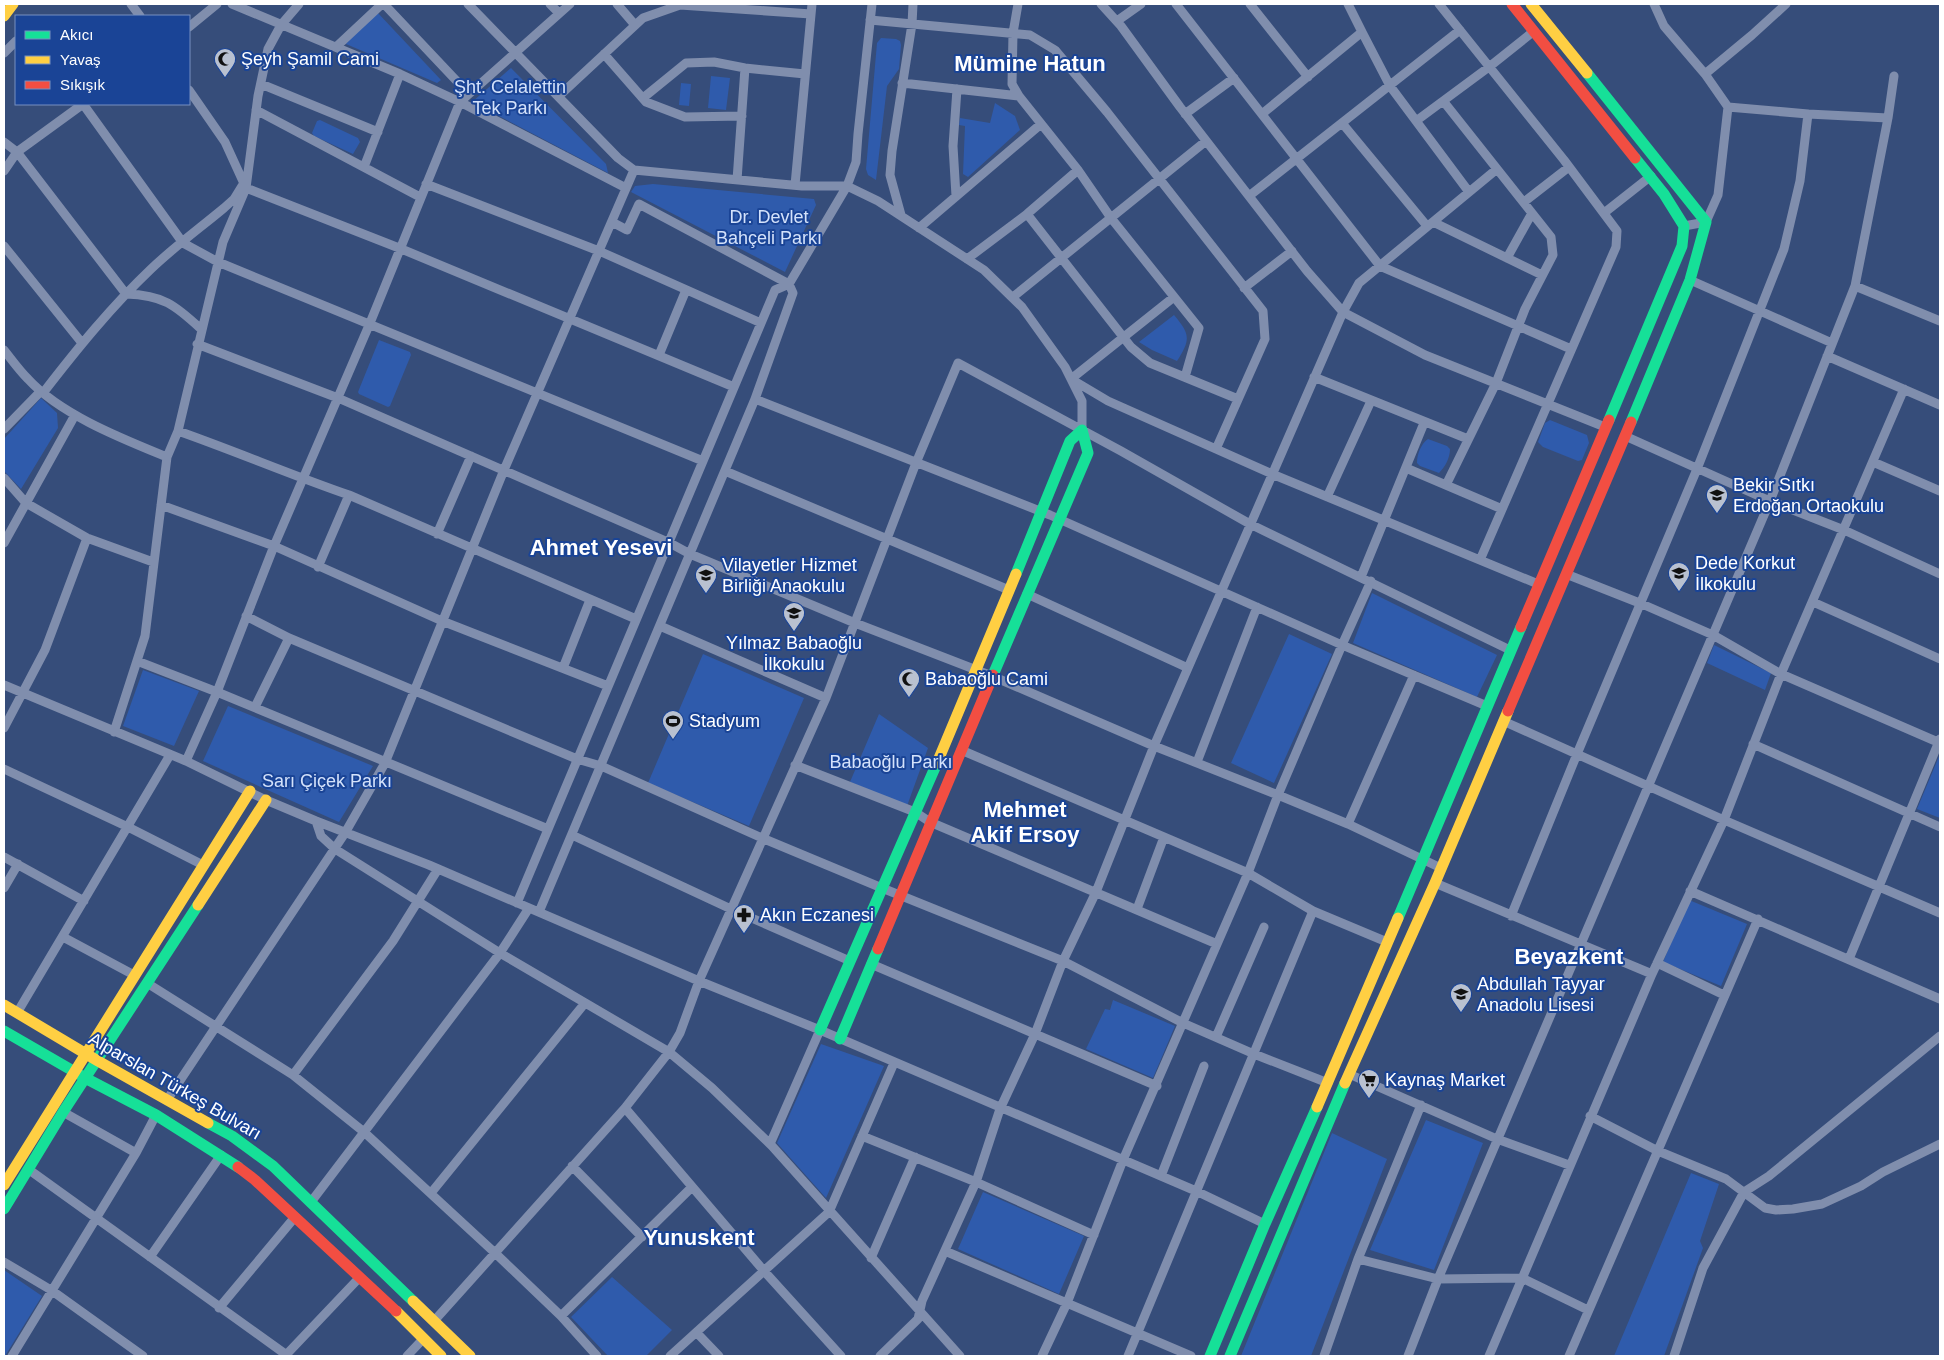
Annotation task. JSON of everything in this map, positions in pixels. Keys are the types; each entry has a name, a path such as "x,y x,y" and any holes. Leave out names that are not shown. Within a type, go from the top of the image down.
{"street":[{"path":"4,16 13,4"},
{"path":"131,4 139,15"},
{"path":"190,25 206,7 217,4"},
{"path":"232,4 400,74 460,102 626,188"},
{"path":"114,732 145,636 167,457 178,431 223,242 244,186 268,49 282,25 299,4"},
{"path":"336,47 383,4 468,93"},
{"path":"468,4 517,52 618,158 634,170 795,185 847,186 878,201 900,215 984,270 1022,307 1065,367 1082,401 1082,430 1088,453 930,822 840,1039"},
{"path":"550,4 559,14"},
{"path":"186,761 217,692 274,546 370,323 460,102 570,4"},
{"path":"617,4 635,25"},
{"path":"795,185 812,4"},
{"path":"517,903 775,290 789,284 847,186 856,162 872,4"},
{"path":"900,215 890,174 914,4"},
{"path":"1018,4 1013,33 1012,84 1019,96 1078,170 1112,218 1199,328 1185,377"},
{"path":"1102,4 1117,21 1185,114 1292,251 1343,312 1425,355 1605,428"},
{"path":"1117,21 1141,4"},
{"path":"1176,4 1298,158 1380,266 1571,349"},
{"path":"1250,4 1308,77"},
{"path":"1348,4 1390,86 1469,192"},
{"path":"1440,4 1489,68 1570,167 1617,231 1616,247 1480,560"},
{"path":"1210,1356 1265,1224 1328,1083 1682,246 1684,226 1651,176 1512,4"},
{"path":"1530,4 1706,222"},
{"path":"1230,1356 1348,1074 1435,883 1625,436 1690,280 1706,222 1718,195 1728,107 1705,74 1664,26 1654,4"},
{"path":"1705,74 1786,4"},
{"path":"559,96 642,18 680,5 811,14"},
{"path":"870,20 1030,35 1055,50 1107,112 1263,311 1265,339 1216,449"},
{"path":"1249,196 1460,30"},
{"path":"1416,122 1489,68 1534,31"},
{"path":"1262,114 1362,32"},
{"path":"4,53 15,42"},
{"path":"604,54 646,102 685,117 742,116"},
{"path":"643,98 686,64 714,62 745,68 805,74"},
{"path":"737,180 745,68"},
{"path":"364,167 400,74"},
{"path":"1408,1356 1438,1279 1770,501 1855,286 1888,118 1894,76"},
{"path":"1185,114 1234,78"},
{"path":"902,83 1019,96"},
{"path":"261,84 378,132"},
{"path":"956,196 953,146 957,89"},
{"path":"190,91 225,142 244,186 571,318 734,387"},
{"path":"1444,102 1550,237 1553,255 1519,326 1496,384 1446,485"},
{"path":"4,171 17,152 82,105"},
{"path":"84,105 183,243 218,262 370,323 537,395 703,461"},
{"path":"1728,107 1888,118"},
{"path":"256,110 420,197"},
{"path":"1511,916 1577,754 1698,469 1784,249 1800,181 1808,114"},
{"path":"1342,123 1430,224 1542,275"},
{"path":"920,228 1042,124"},
{"path":"1013,298 1206,141"},
{"path":"4,142 17,152 126,294"},
{"path":"1524,202 1570,167"},
{"path":"880,1356 918,1319 919,1311 976,1182 1000,1109 1035,1034 1062,960 1096,892 1154,746 1343,312 1359,283 1497,169"},
{"path":"167,1100 345,834 385,763 413,690 504,470 634,170"},
{"path":"967,259 1027,214 1078,170"},
{"path":"1604,213 1651,176"},
{"path":"426,184 599,251 761,323"},
{"path":"4,430 42,392 82,343 126,294 152,268 234,199 244,186"},
{"path":"539,912 756,399 794,293 789,284 639,204 627,230 612,222"},
{"path":"1506,258 1532,213"},
{"path":"1027,214 1131,347 1150,363 1238,399"},
{"path":"1684,226 1706,222"},
{"path":"4,246 82,343"},
{"path":"1244,288 1292,251"},
{"path":"1690,280 1760,313 1832,343"},
{"path":"1855,286 1940,321"},
{"path":"659,355 686,290"},
{"path":"126,294 145,294 174,305 201,329"},
{"path":"1071,379 1124,339 1174,297"},
{"path":"198,344 338,398 668,542 690,554 855,623 992,676 1154,746 1348,824 1441,868"},
{"path":"4,350 29,380 42,392 75,415 127,441 167,457"},
{"path":"1827,356 1940,405"},
{"path":"434,1321 625,1108 669,1052 680,1033 699,981 826,698 916,462 958,363 1250,524 1510,650"},
{"path":"1314,377 1468,440"},
{"path":"1071,379 1108,401 1272,474 1538,584"},
{"path":"1490,1356 1590,1116 1652,974 1724,820 1781,674 1904,389"},
{"path":"756,399 1042,511 1342,645 1486,706"},
{"path":"1327,497 1371,401"},
{"path":"4,543 75,415"},
{"path":"1361,577 1424,423"},
{"path":"770,1144 976,671 1070,441 1082,430"},
{"path":"178,431 349,495 471,550 636,619"},
{"path":"1625,436 1770,501 1844,530 1940,574"},
{"path":"437,534 471,456"},
{"path":"1873,462 1940,491"},
{"path":"1406,468 1502,509"},
{"path":"725,471 1009,590"},
{"path":"4,478 26,503 87,538 153,562"},
{"path":"318,567 349,495"},
{"path":"161,505 274,546 442,621 608,686"},
{"path":"4,728 45,650 87,538"},
{"path":"1566,574 1713,635 1781,674 1940,741 1908,813 1849,959"},
{"path":"1042,1356 1067,1303 1123,1160 1157,1086 1248,873 1278,795 1371,581"},
{"path":"1027,594 1188,668"},
{"path":"563,668 590,600"},
{"path":"1813,602 1940,660"},
{"path":"1196,762 1257,607"},
{"path":"246,616 289,638 577,759 601,766 762,838 1062,960 1183,1023 1328,1083"},
{"path":"660,626 826,698"},
{"path":"255,707 289,638"},
{"path":"137,661 255,707 385,763 548,829"},
{"path":"1348,824 1414,675"},
{"path":"4,685 186,761 266,800 345,834 438,869 699,981 820,1030 1000,1109 1196,1191 1265,1224"},
{"path":"1504,721 1724,820 1940,913"},
{"path":"1753,744 1940,828"},
{"path":"961,750 1248,873 1313,911 1387,942"},
{"path":"17,1013 170,755"},
{"path":"795,765 915,812 930,822 1217,944"},
{"path":"4,769 128,827 203,865"},
{"path":"4,1185 250,791"},
{"path":"4,1209 63,1112 87,1078 266,800"},
{"path":"316,821 321,836 335,849 500,953 669,1052 712,1088 770,1144 960,1356"},
{"path":"572,835 731,909 850,961"},
{"path":"1137,910 1164,837"},
{"path":"4,856 84,901"},
{"path":"4,888 18,864"},
{"path":"293,1075 393,941 438,869"},
{"path":"1435,883 1581,946 1652,974"},
{"path":"1690,891 1940,999"},
{"path":"311,1202 500,953 529,908"},
{"path":"1128,1356 1313,911"},
{"path":"1569,1356 1758,919"},
{"path":"1216,1037 1264,927"},
{"path":"63,937 134,975"},
{"path":"871,964 1157,1086"},
{"path":"1657,964 1724,995"},
{"path":"147,983 293,1075 364,1132 561,1316 597,1356"},
{"path":"431,1193 585,1003"},
{"name":"Alparslan Türkeş Bulvarı","path":"4,1005 85,1054 238,1141 273,1166 470,1356"},
{"name":"Alparslan Türkeş Bulvarı","path":"4,1032 156,1115 256,1180 360,1276 441,1356"},
{"path":"1674,1356 1703,1268 1744,1192 1769,1176 1940,1036"},
{"path":"670,1356 829,1212 894,1063"},
{"path":"1161,1176 1204,1066"},
{"path":"1348,1074 1498,1139 1569,1165"},
{"path":"1324,1356 1358,1259 1421,1105"},
{"path":"625,1108 764,1271 842,1356"},
{"path":"63,1112 136,1153"},
{"path":"12,1356 136,1153 156,1115"},
{"path":"1590,1116 1658,1151 1726,1179 1758,1204 1770,1209 1793,1209 1822,1204 1861,1186 1883,1172 1940,1144"},
{"path":"862,1136 976,1182 1094,1235"},
{"path":"150,1257 221,1156"},
{"path":"871,1258 916,1157"},
{"path":"572,1166 642,1237"},
{"path":"28,1169 287,1356 360,1276"},
{"path":"561,1316 692,1187"},
{"path":"219,1308 295,1217"},
{"path":"945,1251 1191,1356"},
{"path":"1358,1259 1438,1279 1522,1278 1588,1310"},
{"path":"4,1262 51,1290 143,1356"},
{"path":"697,1333 719,1356"},
{"path":"407,1356 424,1338"}],"green space":[{"path":"377,12 441,80 437,83 346,44"},
{"path":"881,38 896,39 900,41 901,45 899,69 887,86 876,180 868,175 866,169 877,43"},
{"name":"Şht. Celalettin Tek Parkı","path":"511,68 606,164 608,173 472,102"},
{"path":"711,76 730,78 726,110 708,108"},
{"path":"681,83 691,84 689,106 679,105"},
{"path":"995,103 1015,116 1020,130 968,177 963,174 965,126 959,125 960,118 990,123"},
{"path":"320,120 358,138 360,142 353,154 314,136 312,133 317,121"},
{"name":"Dr. Devlet Bahçeli Parkı","path":"653,184 814,199 816,205 785,272 631,192 635,186"},
{"path":"1174,315 1186,332 1187,337 1185,347 1177,361 1139,342"},
{"path":"379,340 410,352 411,355 388,407 358,392"},
{"path":"41,398 57,413 58,428 21,489 4,471 4,439"},
{"path":"1550,420 1587,435 1589,443 1582,460 1578,461 1543,447 1538,442 1545,423"},
{"path":"1428,439 1450,449 1447,462 1439,473 1417,463 1420,449"},
{"path":"1372,593 1497,655 1477,697 1353,643"},
{"path":"1289,634 1332,654 1274,783 1231,763"},
{"path":"1714,645 1771,673 1765,690 1707,663"},
{"path":"703,654 804,698 749,826 648,783"},
{"path":"143,670 199,691 174,746 123,726"},
{"name":"Sarı Çiçek Parkı","path":"228,706 373,766 339,822 203,761"},
{"name":"Babaoğlu Parkı","path":"879,714 928,748 907,806 850,782"},
{"path":"1940,754 1940,818 1917,809"},
{"path":"1689,900 1747,924 1721,986 1663,962"},
{"path":"1113,1000 1175,1026 1153,1078 1086,1049 1105,1009 1110,1010"},
{"path":"821,1044 884,1066 826,1198 777,1143"},
{"path":"1426,1120 1483,1143 1434,1270 1370,1250"},
{"path":"1332,1133 1387,1159 1311,1356 1241,1356"},
{"path":"1691,1173 1719,1184 1700,1241 1703,1248 1664,1356 1614,1356"},
{"path":"983,1192 1084,1236 1059,1294 958,1249"},
{"path":"4,1270 42,1296 5,1356 4,1356"},
{"path":"612,1277 672,1330 646,1356 608,1356 571,1317"}],"traffic: fast":[{"path":"1587,73 1706,222 1690,280 1631,422"},
{"path":"1609,420 1682,246 1684,226 1664,194 1635,158"},
{"path":"993,675 1088,453 1082,430 1070,441 1016,574"},
{"path":"1398,918 1521,627"},
{"path":"820,1030 937,763"},
{"path":"4,1209 63,1112 198,905"},
{"path":"840,1039 878,949"},
{"path":"4,1031 87,1079 156,1115 238,1167"},
{"path":"1230,1356 1345,1083"},
{"path":"1210,1356 1265,1224 1317,1107"},
{"path":"208,1123 232,1136 273,1166 413,1301"}],"traffic: slow":[{"path":"4,16 13,4"},
{"path":"1531,4 1587,73"},
{"path":"937,763 1016,574"},
{"path":"1345,1083 1435,883 1508,711"},
{"path":"4,1185 250,791"},
{"path":"198,905 266,800"},
{"path":"1317,1107 1398,918"},
{"path":"4,1005 208,1123"},
{"path":"413,1301 470,1356"},
{"path":"396,1311 441,1356"}],"traffic: jam":[{"path":"1512,4 1635,158"},
{"path":"1521,627 1609,420"},
{"path":"1508,711 1631,422"},
{"path":"878,949 993,675"},
{"path":"238,1167 255,1180 396,1311"}],"place":[{"name":"Şeyh Şamil Cami","path":"225,78"},
{"name":"Bekir Sıtkı Erdoğan Ortaokulu","path":"1717,514"},
{"name":"Dede Korkut İlkokulu","path":"1679,592"},
{"name":"Vilayetler Hizmet Birliği Anaokulu","path":"706,594"},
{"name":"Yılmaz Babaoğlu İlkokulu","path":"794,632"},
{"name":"Babaoğlu Cami","path":"909,698"},
{"name":"Stadyum","path":"673,740"},
{"name":"Akın Eczanesi","path":"744,934"},
{"name":"Abdullah Tayyar Anadolu Lisesi","path":"1461,1013"},
{"name":"Kaynaş Market","path":"1369,1099"}],"district":[{"name":"Mümine Hatun","path":"1030,63"},
{"name":"Ahmet Yesevi","path":"601,547"},
{"name":"Mehmet Akif Ersoy","path":"1025,822"},
{"name":"Beyazkent","path":"1569,956"},
{"name":"Yunuskent","path":"699,1237"}]}
